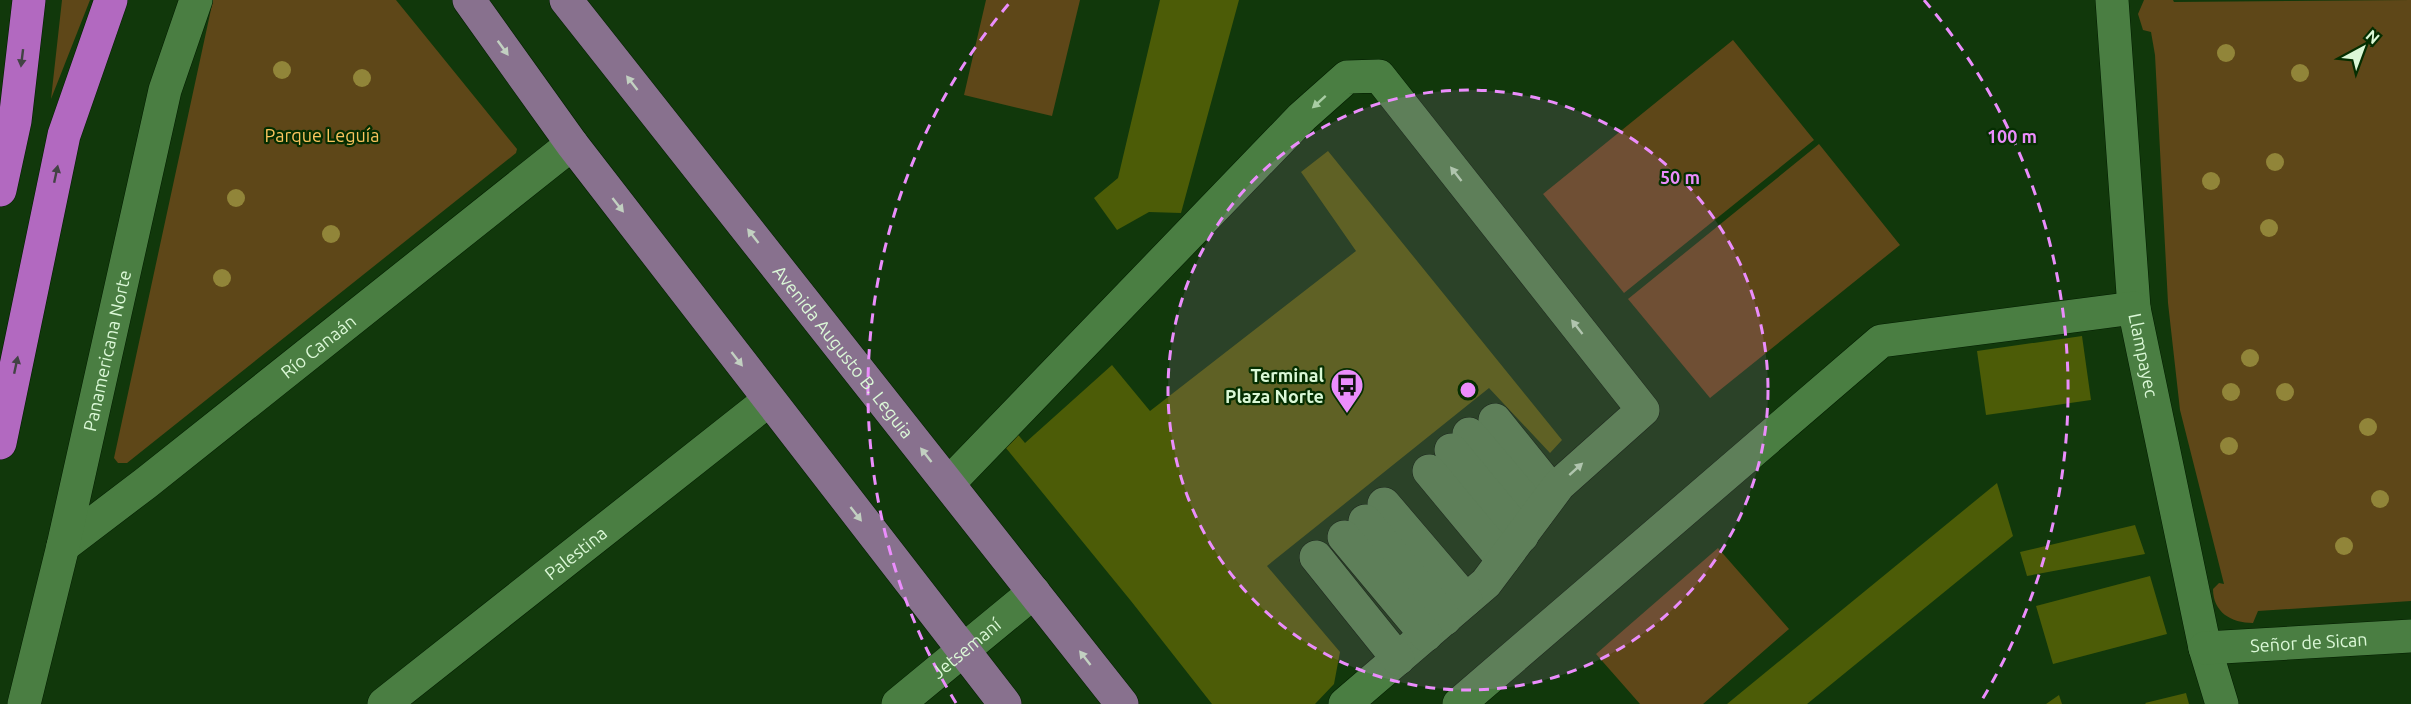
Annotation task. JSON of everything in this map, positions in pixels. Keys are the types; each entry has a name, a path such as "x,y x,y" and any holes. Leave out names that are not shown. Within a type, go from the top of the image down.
{"highway":[{"path":"0,190 15,121 29,0"},
{"path":"0,442 64,135 108,12 128,0"}],"main road":[{"path":"469,0 572,144 1005,704"},
{"name":"Avenida Augusto B. Leguia","path":"567,0 1122,704"}],"street":[{"name":"Panamericana Norte","path":"24,704 63,546 165,90 196,0"},
{"name":"Llampayec","path":"2112,0 2134,309 2205,648 2222,704"},
{"path":"949,483 1302,117 1347,77 1379,76 1643,410 1529,525 1486,583 1345,704"},
{"name":"Río Canaán","path":"63,546 146,483 572,144"},
{"path":"1459,704 1881,341 2134,309"},
{"name":"Palestina","path":"384,704 769,400"},
{"path":"1529,525 1461,444 1529,525"},
{"path":"1446,618 1364,521 1446,618"},
{"path":"1316,557 1398,659"},
{"name":"Jetsemaní","path":"898,704 1034,592"},
{"name":"Señor de Sican","path":"2205,648 2411,636"}],"green space":[{"path":"62,0 90,0 51,99"},
{"name":"Parque Leguía","path":"213,0 396,0 517,149 516,153 127,463 118,463 114,458"},
{"path":"986,0 1080,0 1052,116 964,95"},
{"path":"2144,0 2173,0 2174,2 2411,0 2411,601 2258,611 2253,623 2237,621 2225,615 2216,604 2213,589 2219,583 2224,584 2180,410 2168,303 2155,55 2151,32 2143,30 2138,14"},
{"path":"1733,40 1814,140 1624,293 1543,194"},
{"path":"1819,144 1900,245 1710,398 1628,299"},
{"path":"1718,548 1789,629 1703,704 1640,704 1596,654"}],"building":[{"path":"1160,0 1239,0 1181,213 1149,212 1117,230 1094,198 1118,178"},
{"path":"1328,151 1562,440 1550,453 1489,388 1267,566 1340,652 1334,684 1315,704 1212,704 988,426 999,412 1025,443 1112,365 1150,411 1356,251 1301,172"},
{"path":"2082,336 2091,400 1986,415 1977,351"},
{"path":"1997,483 2013,536 1807,704 1727,704"},
{"path":"2135,525 2145,554 2027,576 2020,552"},
{"path":"2150,576 2167,634 2053,664 2036,606"},
{"path":"2186,693 2189,704 2145,703"},
{"path":"2059,695 2062,704 2046,704"}],"place":[{"name":"Terminal Plaza Norte","path":"1347,414"}]}
